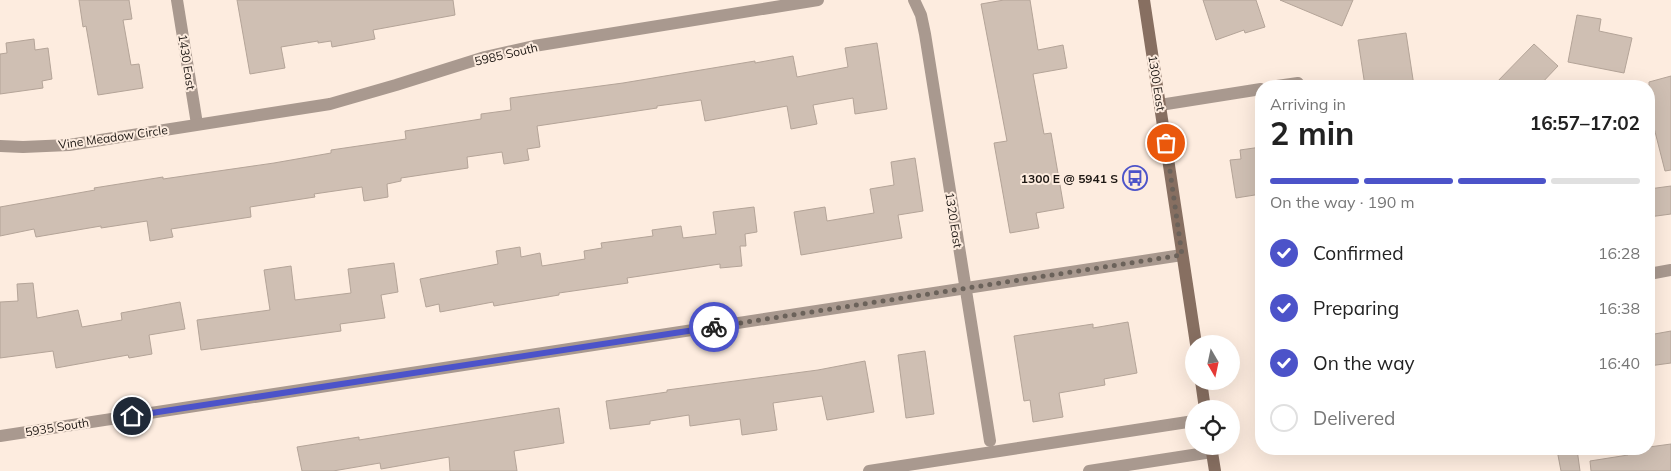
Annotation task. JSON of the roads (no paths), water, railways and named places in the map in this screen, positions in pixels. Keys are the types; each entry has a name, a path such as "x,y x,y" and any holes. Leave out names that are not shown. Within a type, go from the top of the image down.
{"main road":[{"name":"1300 East","path":"1144,0 1195,335"},
{"path":"1212,455 1215,471"}],"street":[{"name":"1430 East","path":"177,0 197,124"},
{"name":"5985 South","path":"197,124 330,104 485,57 534,46 818,0"},
{"name":"1320 East","path":"914,0 921,15 990,441"},
{"path":"1160,105 1255,90"},
{"name":"Vine Meadow Circle","path":"0,146 69,145 197,124"},
{"name":"5935 South","path":"0,436 1182,255"},
{"path":"1655,273 1671,270"},
{"path":"869,471 1185,422"},
{"path":"1090,471 1185,454"}],"place":[{"name":"1300 E @ 5941 S","path":"1135,178"}]}
